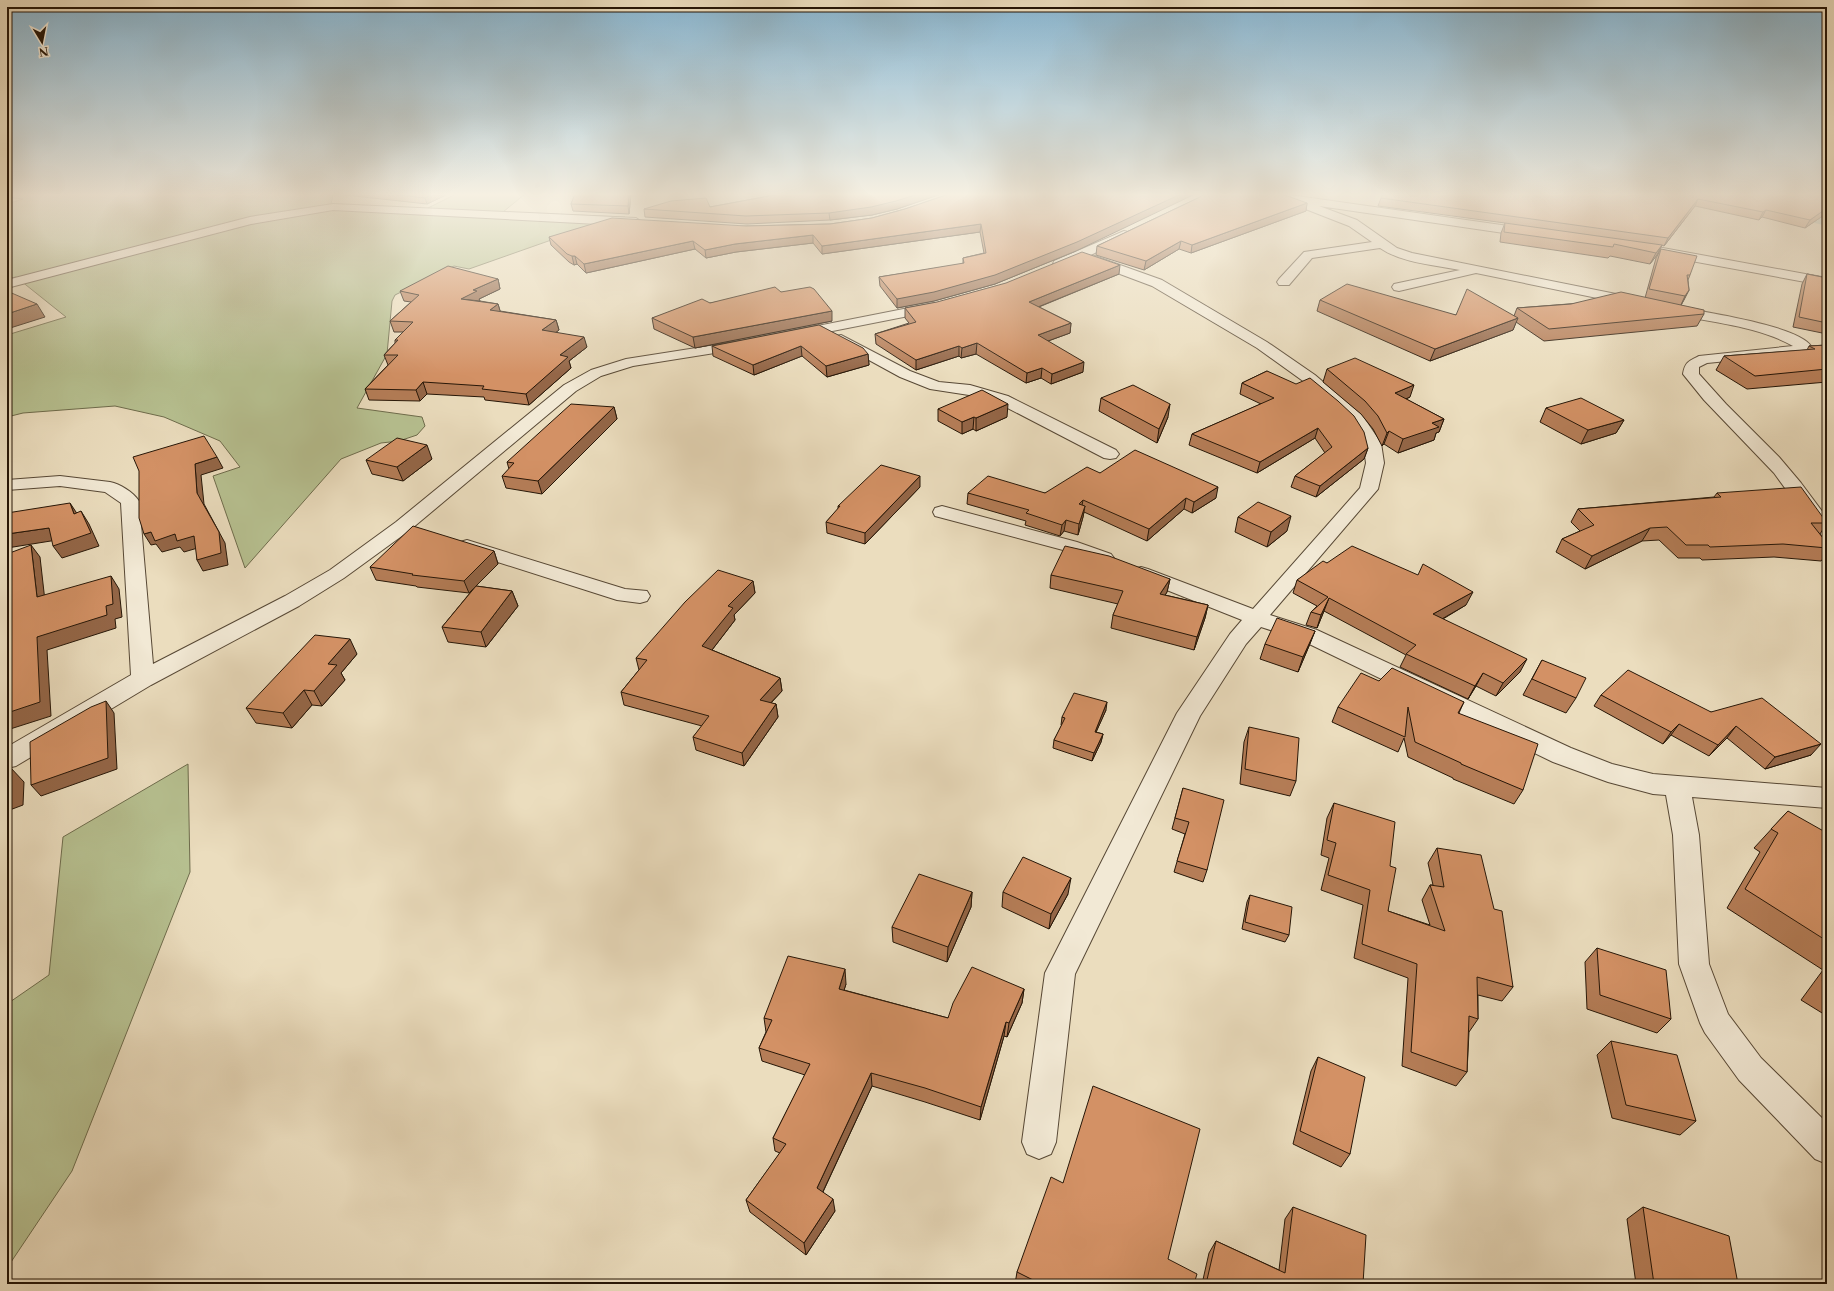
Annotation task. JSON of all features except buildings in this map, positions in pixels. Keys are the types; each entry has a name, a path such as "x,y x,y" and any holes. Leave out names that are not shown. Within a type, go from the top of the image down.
{"street":[{"path":"7,284 122,254"},
{"path":"1284,282 1308,255 1313,254"},
{"path":"1403,254 1648,305"},
{"path":"1680,254 1788,276 1827,282"},
{"path":"1039,1142 1043,1095 1060,973 1111,868 1163,768 1189,714 1238,639 1369,489 1376,463 1372,442 1356,419 1309,378 1262,345 1188,300 1157,283 1081,255 1044,270"},
{"path":"1399,287 1479,270"},
{"path":"778,338 950,302"},
{"path":"1664,308 1753,327 1784,336 1804,346 1819,346"},
{"path":"823,329 905,374 936,386 970,390 1002,399 1110,454"},
{"path":"7,759 143,679 292,601 337,574 403,526 570,388 596,373 631,362 711,351 756,342"},
{"path":"1804,346 1799,350 1704,359 1692,365 1691,374 1709,397 1744,431 1799,492 1827,532"},
{"path":"7,485 60,481 110,487 130,501 143,679"},
{"path":"1799,492 1827,502"},
{"path":"942,512 1070,546 1256,618 1309,636 1562,755 1608,772 1645,782 1677,786 1827,798"},
{"path":"403,526 426,533"},
{"path":"449,540 624,595 640,596"},
{"path":"1677,786 1686,835 1694,964 1716,1023 1750,1069 1827,1147"}],"green space":[{"path":"7,254 511,254 469,269 454,266 395,295 392,301 387,354 357,408 422,417 425,426 417,435 399,441 381,443 341,459 245,568 213,476 240,467 220,441 164,417 115,406 23,413 7,417 7,335 66,317 16,277 7,279"},
{"path":"188,764 190,872 72,1171 7,1268 7,1004 49,975 63,837"}]}
